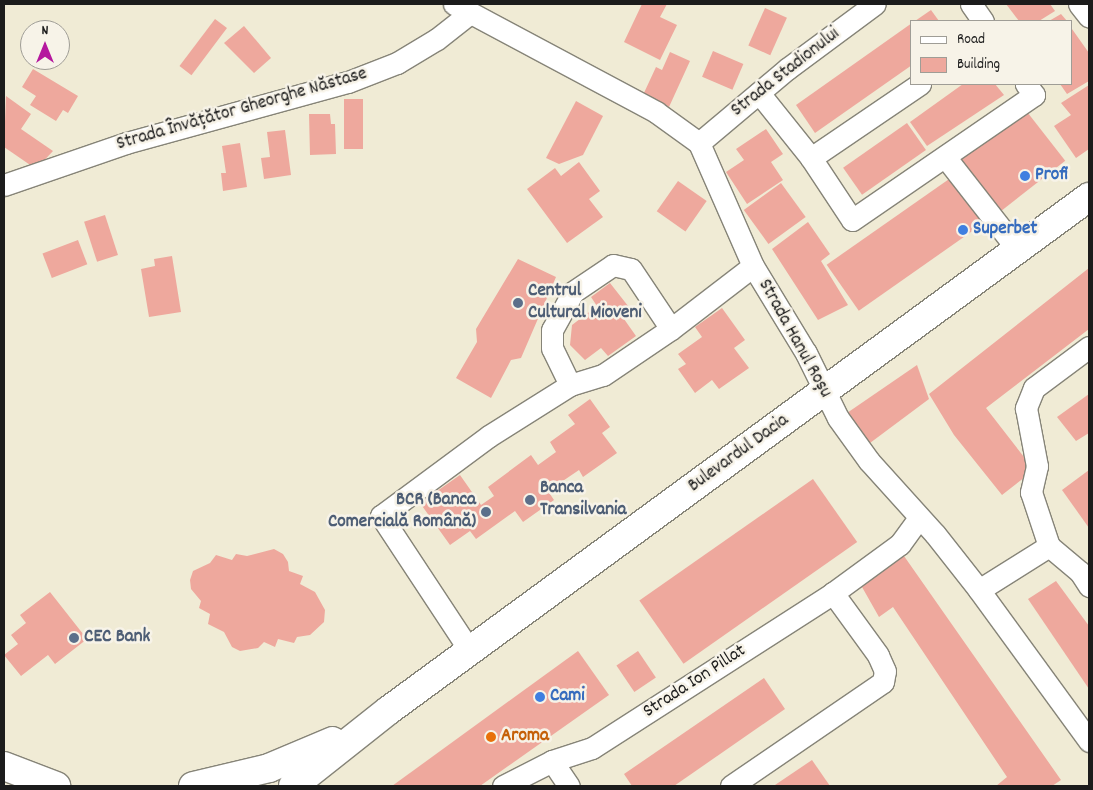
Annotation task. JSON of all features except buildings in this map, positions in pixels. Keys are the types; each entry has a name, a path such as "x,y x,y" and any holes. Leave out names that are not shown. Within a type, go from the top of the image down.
{"main road":[{"name":"Bulevardul Dacia","path":"293,786 389,710 1089,197"},
{"name":"Bulevardul Dacia","path":"194,786 269,768 306,754 389,710"},
{"path":"4,766 56,786"}],"street":[{"name":"Strada Stadionului","path":"699,143 759,93 875,4"},
{"path":"971,4 982,20"},
{"path":"1079,4 1089,17"},
{"path":"462,8 656,112 699,143"},
{"name":"Strada Învățător Gheorghe Năstase","path":"4,185 126,143 348,82 397,63 437,39 462,8"},
{"path":"811,158 919,85"},
{"path":"759,93 811,158 852,220 946,158 1034,95 1027,85"},
{"name":"Strada Hanul Roșu","path":"699,143 753,266 806,353 838,418 869,461 979,590 1089,741"},
{"path":"946,158 1018,250"},
{"path":"570,385 552,348 552,330 573,292 613,265 630,269 671,329"},
{"path":"470,651 381,516 489,436 570,385 602,375 671,329 753,266"},
{"path":"1089,347 1034,388 1026,408 1037,466 1030,492 1049,546 1080,572 1089,586"},
{"name":"Strada Ion Pillat","path":"503,786 552,761 592,748 833,593 900,544 919,518"},
{"path":"979,590 1049,546"},
{"path":"740,784 883,682 885,671 878,656 833,593"},
{"path":"552,761 569,786"}],"place":[{"name":"Profi","path":"1025,176"},
{"name":"Superbet","path":"963,230"},
{"name":"Centrul Cultural Mioveni","path":"518,303"},
{"name":"Banca Transilvania","path":"530,500"},
{"name":"BCR (Banca Comercială Română)","path":"486,512"},
{"name":"CEC Bank","path":"74,638"},
{"name":"Cami","path":"540,697"},
{"name":"Aroma","path":"491,737"}]}
